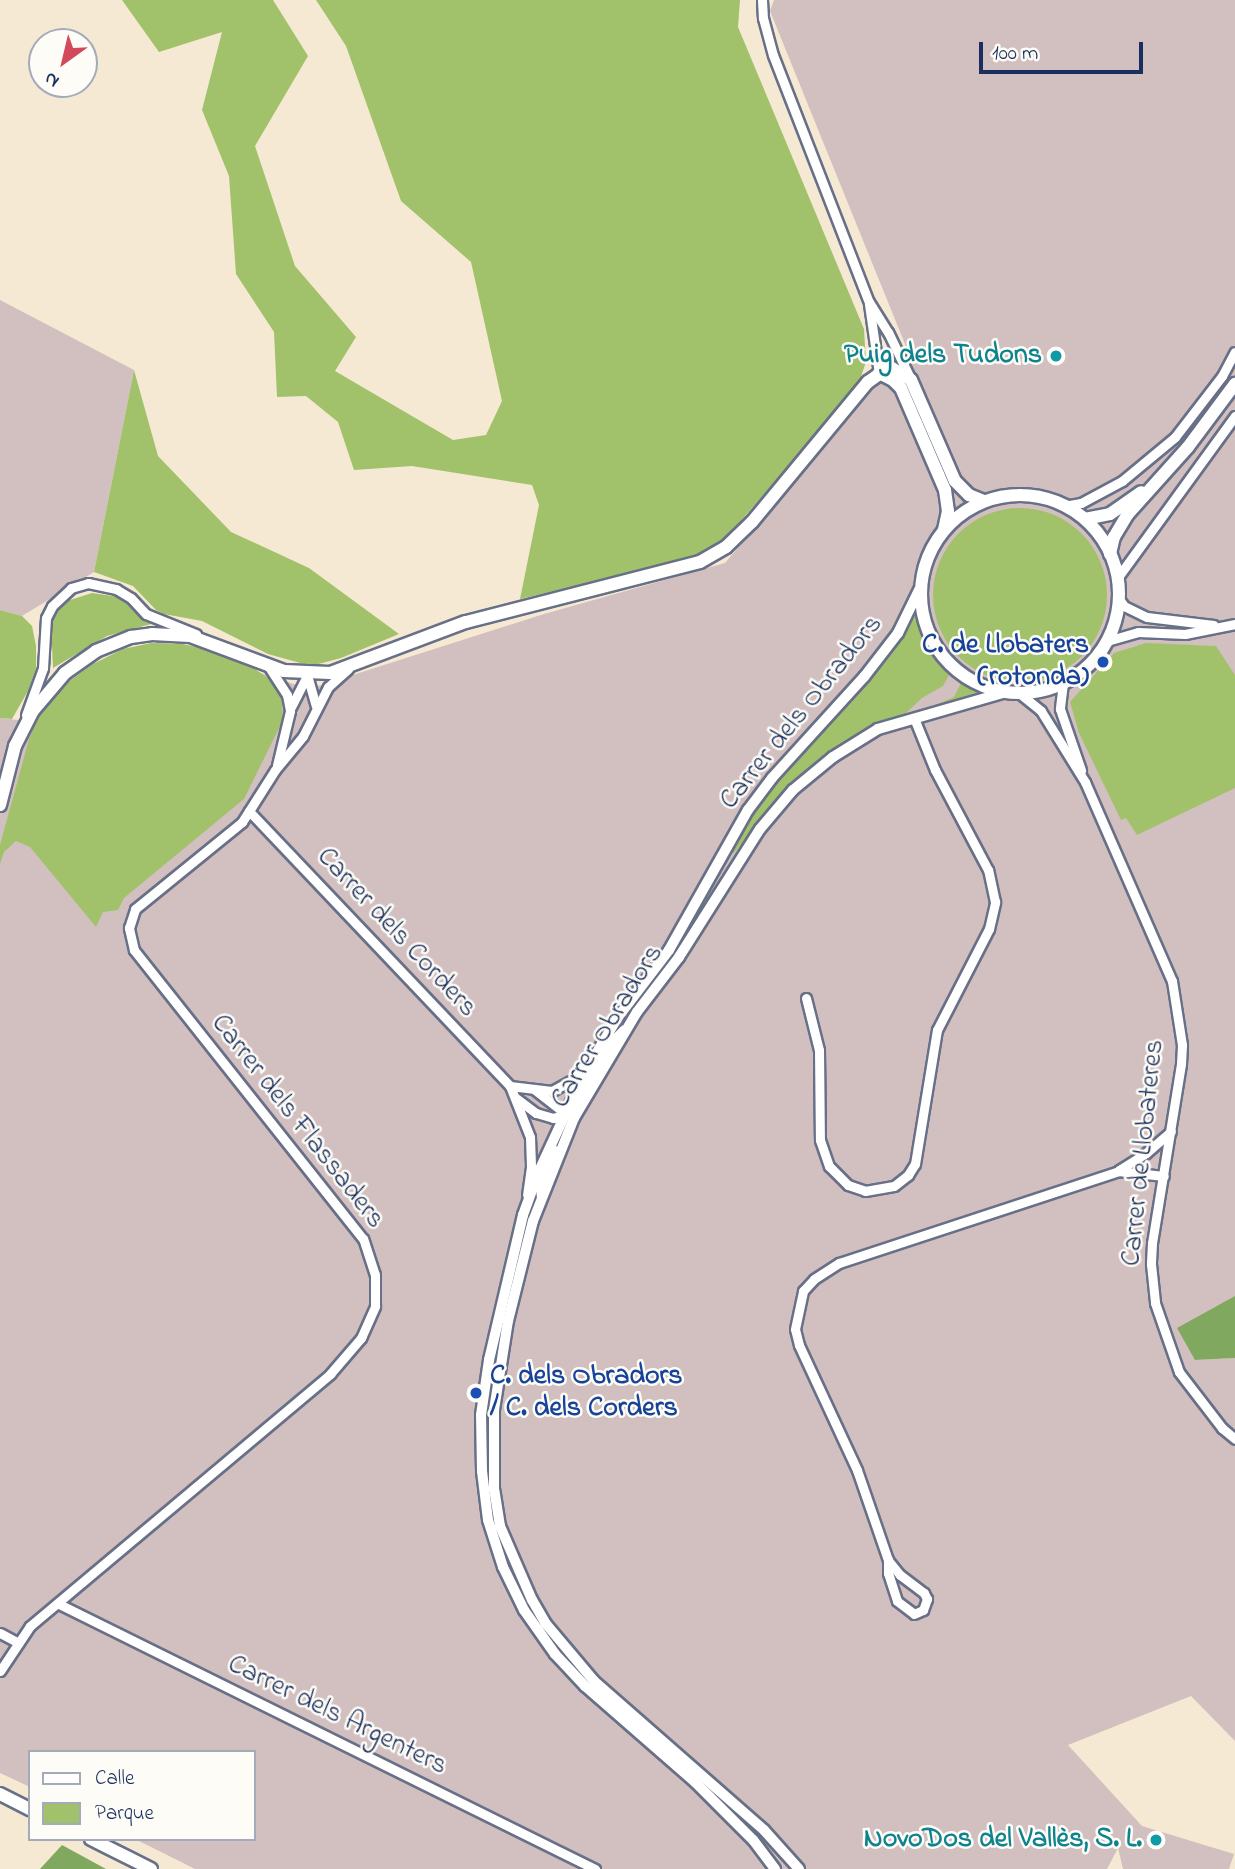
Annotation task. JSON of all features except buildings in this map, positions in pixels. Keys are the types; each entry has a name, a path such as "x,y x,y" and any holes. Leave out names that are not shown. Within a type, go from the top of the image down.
{"main road":[{"path":"0,805 21,731 54,684 96,651 131,637 152,634 207,640 268,666 307,675 349,668 466,622 681,568 715,554 752,522 868,382 879,373 892,368 911,380 955,481 969,495 984,501"},
{"path":"879,373 893,380 901,388 945,490 948,511 944,531"},
{"path":"1110,554 1119,527 1153,484 1188,447 1235,384"},
{"path":"1085,519 1110,514 1153,484"},
{"path":"1028,495 1064,506 1085,519 1102,538 1118,577 1117,617 1107,641 1088,665 1063,683 1019,693 975,683 960,674 939,653 924,619 919,590 928,557 944,531 970,507 984,501 1028,495"},
{"path":"0,1792 26,1807"},
{"path":"95,1841 151,1869"}],"street":[{"path":"762,0 763,18 773,55 869,302 888,332 911,380"},
{"path":"869,302 879,373"},
{"path":"1064,506 1081,503 1122,481 1175,437 1222,376 1235,352"},
{"path":"1118,577 1235,416"},
{"path":"21,731 43,668 46,618 52,606 71,588 88,583 116,590 161,622 207,640"},
{"name":"Carrer dels Obradors","path":"799,1869 764,1830 590,1691 555,1654 524,1610 494,1538 482,1471 481,1415 509,1270 523,1214 563,1116 603,1042 674,954 748,810 772,778 864,677 898,633 919,590"},
{"path":"1119,599 1133,612 1147,617 1231,625"},
{"path":"1107,641 1138,632 1185,634 1231,625"},
{"path":"268,666 287,695 290,711"},
{"name":"Carrer dels Flassaders","path":"0,1671 30,1626 330,1374 361,1338 375,1306 375,1275 363,1238 134,950 129,928 135,909 242,822 275,770 303,736 328,687 349,668"},
{"path":"307,675 316,707"},
{"name":"Carrer dels Flassaders","path":"275,770 290,711 307,675"},
{"name":"Carrer de Llobateres","path":"1063,683 1060,709 1085,782 1172,981 1182,1045 1151,1264 1155,1303 1180,1372 1217,1422 1235,1439"},
{"name":"Carrer Obradors","path":"693,1772 564,1647 530,1595 500,1526 491,1431 508,1321 541,1198 574,1118 628,1026 760,829 793,790 833,757 878,729 1006,692"},
{"name":"Carrer de Llobateres","path":"1019,693 1041,711 1085,782"},
{"path":"806,998 819,1050 820,1140 829,1166 848,1185 865,1191 894,1186 908,1175 915,1164 937,1030 989,929 995,902 988,870 935,770 914,718"},
{"name":"Carrer dels Corders","path":"249,811 510,1086 530,1137 531,1167 523,1214"},
{"path":"514,1097 536,1112 553,1118 572,1112 616,1037 628,1026"},
{"path":"510,1086 552,1091 574,1079 603,1042"},
{"path":"535,1090 561,1110 563,1116 563,1131 540,1186 541,1198"},
{"path":"888,1560 900,1575 924,1593 927,1600 923,1610 914,1614 897,1601 888,1573 888,1560 857,1470 799,1345 795,1329 803,1291 814,1279 839,1263 1118,1171 1135,1161 1171,1131"},
{"path":"1118,1171 1164,1176"},
{"name":"Carrer dels Obradors","path":"494,1538 496,1529 486,1468 511,1280 509,1270"},
{"name":"Carrer dels Obradors","path":"499,1553 507,1560 517,1584 530,1595 530,1607 538,1622 537,1628"},
{"name":"Carrer dels Argenters","path":"59,1604 595,1869"},
{"path":"537,1628 544,1631 553,1643 564,1647"},
{"path":"0,1633 19,1643"},
{"path":"583,1668 579,1673 590,1684 590,1691"},
{"name":"Carrer dels Obradors","path":"590,1691 622,1705"},
{"name":"Carrer dels Obradors","path":"693,1772 753,1840 772,1867"}],"shaded area":[{"path":"774,0 1235,0 1235,1297 1195,1360 1235,1358 1235,1741 1191,1696 1068,1745 1142,1826 1234,1854 1229,1869 1123,1869 1118,1848 1107,1869 195,1869 139,1841 256,1841 256,1750 28,1750 28,1786 0,1773 0,718 18,720 161,640 309,689 544,614 725,563 907,349 770,11"},
{"path":"0,300 134,370 94,572 22,616 0,610"}],"green space":[{"path":"122,0 273,0 308,56 255,146 295,266 356,337 335,371 453,440 486,435 502,401 471,262 401,201 346,46 316,0 740,0 738,27 864,329 866,362 858,385 720,545 682,561 520,599 539,505 532,485 412,466 354,470 338,422 306,396 277,397 274,332 236,274 229,176 202,110 222,32 159,52"},
{"path":"134,370 158,456 231,532 309,568 399,634 341,658 311,666 268,654 202,621 164,614 156,610 133,586 94,572"},
{"path":"1020,508 1053,515 1081,534 1100,562 1107,595 1100,628 1081,656 1053,675 1020,682 987,675 959,656 940,628 933,595 940,562 959,534 987,515"},
{"path":"92,593 119,597 151,624 107,636 53,668 51,625 57,611 67,601"},
{"path":"0,610 22,616 32,626 36,646 36,668 28,691 12,719 0,718"},
{"path":"916,615 928,648 949,675 943,686 922,698 905,714 871,727 823,757 792,784 733,854 733,847 756,809 781,777 859,694"},
{"path":"151,643 183,644 218,652 251,666 269,679 282,699 283,720 244,799 124,898 118,910 103,912 96,927 30,847 16,841 4,852 0,864 0,845 29,739 41,712 68,682 93,664 123,649"},
{"path":"1146,643 1216,646 1235,675 1235,788 1137,835 1126,818 1121,820 1079,733 1070,702 1114,653"},
{"path":"961,683 978,692 924,710 954,697"},
{"path":"1235,1296 1235,1358 1195,1360 1177,1328"},
{"path":"62,1845 106,1869 40,1869"}],"place":[{"name":"Puig dels Tudons","path":"1056,356"},
{"name":"C. de Llobaters (rotonda)","path":"1103,662"},
{"name":"C. dels Obradors / C. dels Corders","path":"476,1393"},
{"name":"NovoDos del Vallès, S. L.","path":"1156,1840"}]}
